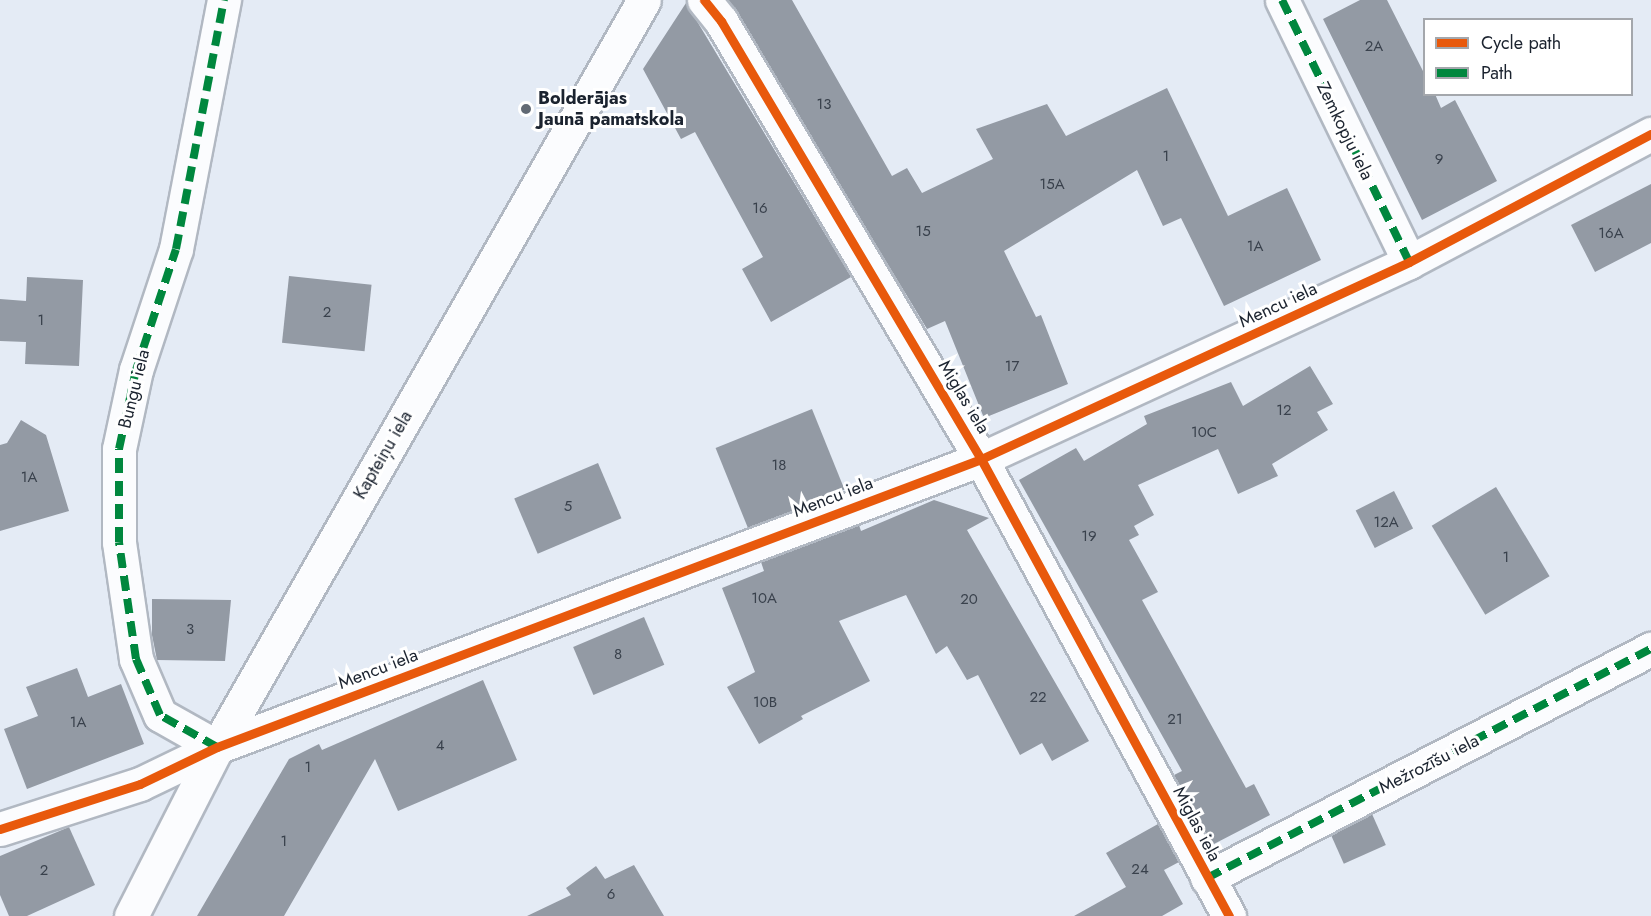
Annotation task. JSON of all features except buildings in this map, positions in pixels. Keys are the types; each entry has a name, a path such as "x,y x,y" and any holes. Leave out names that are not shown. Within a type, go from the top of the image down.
{"street":[{"name":"Bungu iela","path":"217,747 160,715 136,659 119,542 119,449 136,370 176,249 224,0"},
{"name":"Kapteiņu iela","path":"131,916 217,747 644,0"},
{"name":"Miglas iela","path":"704,0 721,21 981,459 1229,916"},
{"name":"Zemkopju iela","path":"1282,0 1409,262"},
{"name":"Mencu iela","path":"0,829 140,784 217,747 981,459 1409,262 1651,134"},
{"name":"Mežrozīšu iela","path":"1207,878 1651,650"}],"marked path":[{"path":"217,747 160,715 136,659 119,542 119,449 136,370 176,249 224,0"},
{"path":"1282,0 1409,262"},
{"path":"1207,878 1651,649"}],"cycle path":[{"path":"704,0 721,21 981,459 1229,916"},
{"path":"0,829 140,784 217,747 981,459 1409,262 1651,134"}],"place":[{"name":"Bolderājas Jaunā pamatskola","path":"526,109"}]}
